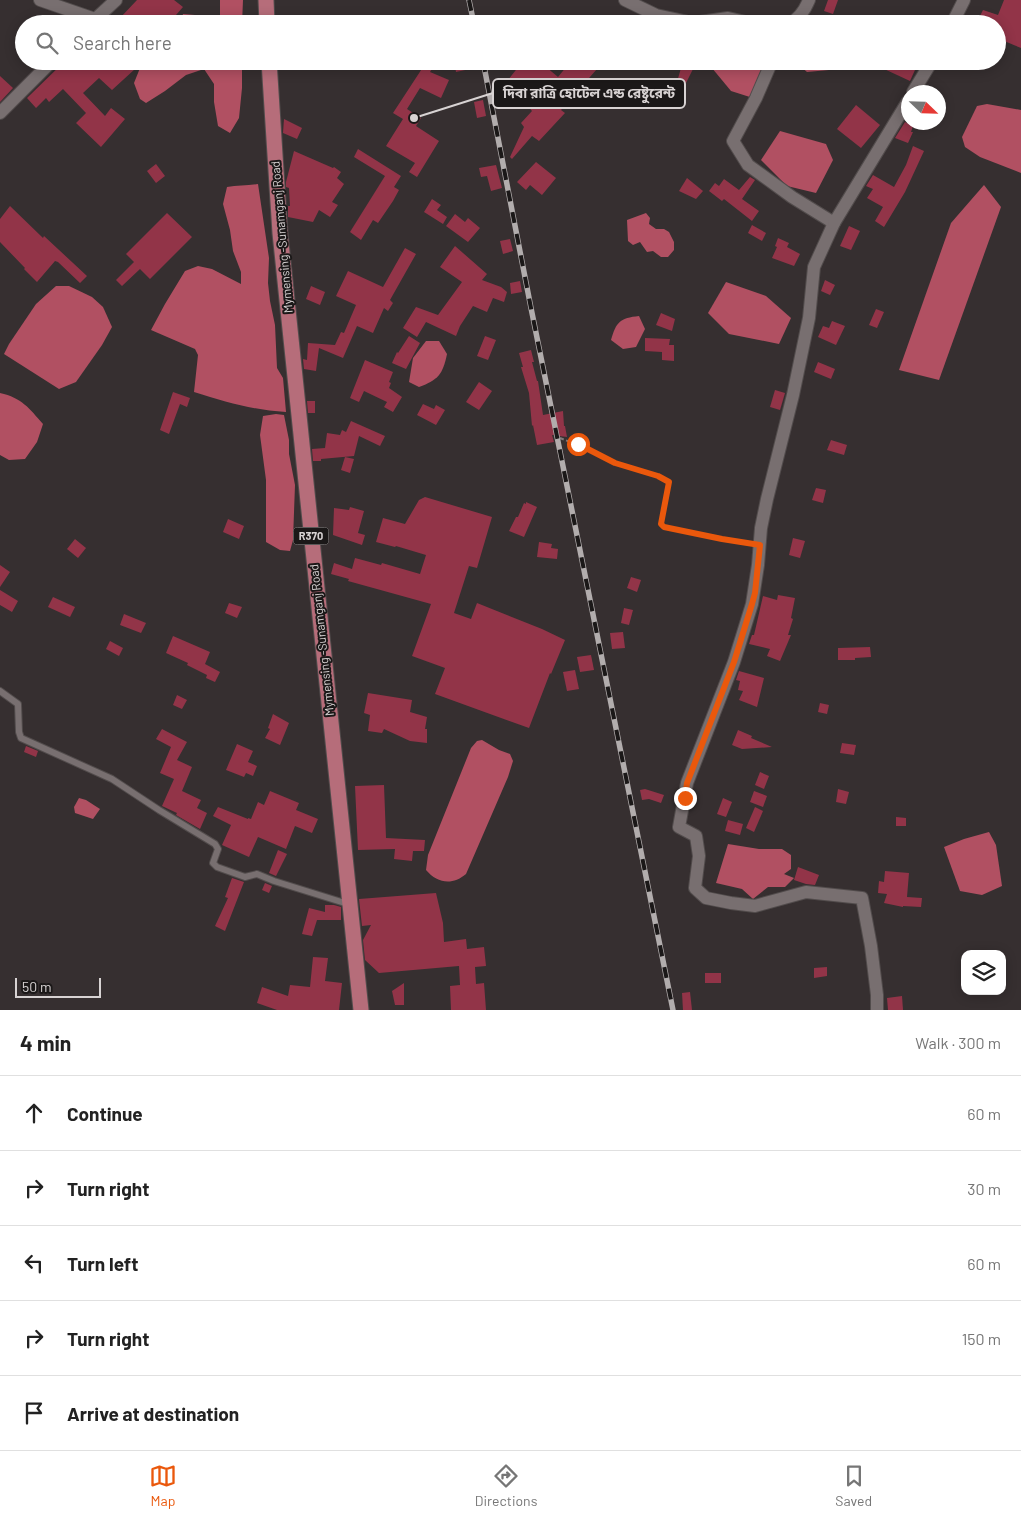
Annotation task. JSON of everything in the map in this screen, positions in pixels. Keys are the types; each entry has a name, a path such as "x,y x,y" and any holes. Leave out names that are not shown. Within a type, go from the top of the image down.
{"main road":[{"path":"266,0 267,15"},
{"name":"Mymensing -Sunamganj Road","path":"270,70 280,234 361,1010"}],"street":[{"path":"40,0 78,15"},
{"path":"100,15 116,0"},
{"path":"625,0 656,15"},
{"path":"799,15 809,0"},
{"path":"956,15 964,0"},
{"path":"0,113 43,70"},
{"path":"768,70 756,98 733,141 748,165 834,224"},
{"path":"918,85 927,70"},
{"path":"877,1010 871,946 862,898 806,892 755,906 706,898 695,888 699,856 696,836 679,827 687,783 734,662 755,593 761,528 794,395 809,318 814,267 834,224 901,113"}],"lane":[{"path":"0,691 18,704 21,738 112,779 215,844 218,849 212,863 217,868 245,878 257,874 350,905"}],"path":[{"path":"560,438 578,444 615,463 658,476 669,482 661,524 664,527 760,545"}],"shaded area":[{"path":"220,0 243,0 242,15 220,15"},
{"path":"139,70 201,70 186,75 146,103 140,99 134,83"},
{"path":"205,70 242,70 239,118 230,133 218,126 214,102 214,84"},
{"path":"714,70 762,70 760,83 753,98 731,91"},
{"path":"805,70 829,70 807,72"},
{"path":"987,104 1021,110 1021,173 980,157 965,147 962,137 977,106"},
{"path":"780,131 826,144 833,160 816,193 787,186 761,160"},
{"path":"258,184 269,258 268,283 275,325 277,368 283,378 286,412 250,407 194,392 198,355 195,349 151,330 185,271 198,266 212,269 241,284 241,272 233,251 223,204 227,187"},
{"path":"984,185 1001,207 939,380 899,370 951,223"},
{"path":"646,213 650,218 649,224 656,229 664,229 669,232 674,242 674,250 668,257 661,257 653,251 647,252 640,242 633,245 628,241 627,220"},
{"path":"726,282 766,296 791,318 779,344 729,334 708,313"},
{"path":"56,286 69,286 92,297 103,307 112,327 76,382 59,389 4,354 36,304"},
{"path":"639,316 645,329 636,347 623,349 611,340 620,322 627,318"},
{"path":"426,341 439,341 447,354 444,367 439,375 431,382 419,387 409,382 413,358"},
{"path":"0,393 20,401 43,424 37,442 25,459 9,460 0,455"},
{"path":"284,415 295,485 293,540 290,551 280,550 266,542 266,480 260,435 263,416"},
{"path":"482,740 510,754 513,761 508,777 466,874 455,880 440,880 426,870 428,855 471,748 477,741"},
{"path":"79,798 100,809 93,819 75,813 74,807"},
{"path":"989,832 996,845 1002,886 982,895 960,891 944,847"},
{"path":"728,844 759,849 782,849 791,855 791,869 784,874 794,878 785,887 768,887 753,899 742,889 716,883"}],"building":[{"path":"137,0 174,0 183,7 176,15 123,15"},
{"path":"828,0 838,0 833,14 824,11"},
{"path":"1004,0 1021,0 1021,48 1006,42 1006,15 998,15"},
{"path":"983,10 998,15 980,15"},
{"path":"56,70 134,70 112,90 99,78 83,93 105,116 111,108 125,119 101,147 76,123 86,113 63,89 49,102 46,98 36,108 27,98"},
{"path":"421,70 431,70 430,72 449,80 441,98 420,88 407,109 421,118 416,126 439,141 417,177 409,172 415,163 386,146 403,119 393,113"},
{"path":"516,70 550,70 558,77 564,70 596,70 561,110 565,113 539,141 532,136 512,159 510,157 524,127 521,123 532,111 527,105 550,80 504,100 500,90"},
{"path":"680,70 692,70 685,85 677,82"},
{"path":"886,70 915,70 910,81"},
{"path":"0,76 13,88 0,102"},
{"path":"483,100 486,116 477,118 474,102"},
{"path":"856,105 880,125 861,148 837,129"},
{"path":"284,119 302,128 297,139 283,133"},
{"path":"901,128 901,130 912,130 911,132 913,132 908,143 895,138"},
{"path":"913,146 924,151 905,192 884,227 875,221 883,207 867,198 873,189 866,186 873,175 894,187 906,165"},
{"path":"358,149 401,176 394,187 399,190 393,201 378,223 373,220 361,240 350,232 385,176 354,157"},
{"path":"294,151 334,167 341,172 337,178 344,184 332,202 338,205 330,217 319,210 313,222 288,217 288,206 290,206 289,188 286,187 286,182"},
{"path":"536,162 556,178 542,195 530,185 526,190 517,182"},
{"path":"156,164 165,176 156,183 147,171"},
{"path":"496,165 502,188 491,191 487,176 481,177 479,168"},
{"path":"750,177 755,180 742,199 759,211 752,221 724,199 722,201 709,191 715,183 719,186 724,179 739,190"},
{"path":"687,178 703,191 696,199 679,191"},
{"path":"432,199 441,205 437,210 447,217 443,224 424,212"},
{"path":"10,206 87,276 80,283 55,261 37,282 24,269 0,242 0,219"},
{"path":"167,213 192,237 150,279 140,269 122,286 116,280 134,262 126,254"},
{"path":"455,214 465,222 468,218 480,228 468,242 446,226"},
{"path":"752,225 766,233 762,241 748,233"},
{"path":"849,226 860,231 851,250 840,246"},
{"path":"778,238 789,243 787,247 800,254 794,266 772,258 777,247 775,246"},
{"path":"510,239 513,251 503,254 500,241"},
{"path":"455,246 487,274 482,280 501,287 507,292 504,302 493,298 487,312 473,306 456,336 426,322 417,337 403,328 416,307 438,315 462,282 440,267"},
{"path":"405,248 416,254 390,300 393,303 388,311 384,308 373,333 357,326 343,358 319,348 316,371 304,369 303,359 307,360 308,343 335,345 341,332 344,333 356,305 336,296 348,271 383,287"},
{"path":"825,280 835,285 830,295 821,291"},
{"path":"520,281 522,292 511,294 510,283"},
{"path":"311,286 325,292 320,305 306,299"},
{"path":"876,309 884,312 877,328 869,325"},
{"path":"661,313 675,319 672,331 656,325"},
{"path":"832,321 845,326 836,345 818,337 823,326 829,328"},
{"path":"409,336 420,343 406,369 392,363 397,352"},
{"path":"485,336 496,340 488,360 477,356"},
{"path":"645,338 670,339 669,345 674,345 674,361 662,360 662,352 645,351"},
{"path":"531,350 543,415 563,411 567,437 552,435 554,442 537,445 532,426 529,393 519,353"},
{"path":"365,360 393,372 389,388 402,397 393,412 384,407 387,402 364,391 359,402 350,398"},
{"path":"818,362 835,369 831,379 814,372"},
{"path":"479,382 492,391 479,410 466,402"},
{"path":"775,390 785,393 780,410 770,407"},
{"path":"173,392 190,398 187,407 180,404 169,434 160,430"},
{"path":"307,401 315,401 315,413 308,413"},
{"path":"423,404 434,409 436,405 445,410 436,425 417,415"},
{"path":"351,421 385,436 380,446 359,436 354,456 313,461 312,449 325,448 327,433 340,435 342,430 346,432"},
{"path":"831,440 847,445 844,455 827,450"},
{"path":"345,457 354,459 350,473 341,470"},
{"path":"816,488 826,490 823,503 812,500"},
{"path":"425,497 492,517 477,568 469,566 454,613 471,619 477,603 565,640 529,728 435,694 445,668 412,656 431,604 348,581 349,579 331,574 334,563 352,569 355,558 381,565 382,563 420,574 426,555 376,542 383,518 405,524 419,500"},
{"path":"526,502 537,507 524,537 509,531"},
{"path":"350,507 364,511 358,533 365,535 362,545 333,535 334,508 349,510"},
{"path":"228,519 244,526 239,539 223,532"},
{"path":"793,538 805,541 800,558 789,555"},
{"path":"75,539 86,548 78,558 67,549"},
{"path":"539,542 552,544 551,548 558,549 557,559 537,557"},
{"path":"0,565 10,572 0,587"},
{"path":"631,577 641,580 637,592 627,588"},
{"path":"0,590 18,601 12,612 0,605"},
{"path":"778,595 795,598 791,618 793,619 788,635 791,635 780,661 767,656 770,649 749,644 752,635 754,635 763,596 777,600"},
{"path":"53,597 75,607 70,617 48,607"},
{"path":"229,603 242,607 237,618 225,613"},
{"path":"624,608 633,610 629,625 621,623"},
{"path":"124,614 146,623 141,633 120,625"},
{"path":"623,632 625,648 612,649 610,633"},
{"path":"173,636 210,652 205,664 220,672 215,682 206,678 207,675 187,665 188,663 166,653"},
{"path":"110,641 123,648 119,656 106,649"},
{"path":"870,647 871,657 855,658 855,660 838,660 838,648"},
{"path":"591,655 594,670 580,672 577,657"},
{"path":"575,670 579,689 567,691 563,672"},
{"path":"739,671 764,678 757,707 739,700 743,691 738,690 740,681 736,680"},
{"path":"368,693 412,700 410,712 427,717 425,729 427,729 427,743 410,741 384,729 382,733 368,731 370,715 364,713"},
{"path":"177,695 187,700 182,709 173,705"},
{"path":"820,703 829,705 827,714 818,712"},
{"path":"273,714 289,723 280,745 265,738 270,729 268,728"},
{"path":"162,729 187,742 177,760 192,767 182,791 201,800 197,808 207,813 200,829 176,815 177,813 162,806 174,779 160,773 171,747 156,739"},
{"path":"738,730 772,747 742,749 732,745"},
{"path":"842,743 856,745 854,755 840,753"},
{"path":"237,744 253,751 248,762 257,766 253,776 246,773 244,777 226,770"},
{"path":"26,746 38,751 36,757 24,752"},
{"path":"760,772 769,776 764,789 755,785"},
{"path":"384,785 386,838 425,840 424,851 413,851 412,861 394,859 395,849 358,850 355,786"},
{"path":"645,789 664,795 661,803 649,799 642,800 640,790"},
{"path":"838,789 849,792 846,804 836,802"},
{"path":"270,791 299,803 296,810 318,819 312,833 295,826 286,849 258,837 249,857 222,845 231,825 213,816 218,807 251,819 258,802 264,805"},
{"path":"754,791 767,796 763,807 750,802"},
{"path":"723,798 732,802 726,817 717,814"},
{"path":"755,807 763,811 754,832 746,828"},
{"path":"896,817 906,818 906,826 896,826"},
{"path":"728,820 743,824 740,835 725,831"},
{"path":"278,850 287,854 276,876 269,873"},
{"path":"798,867 819,875 815,885 794,880"},
{"path":"885,871 909,873 907,897 922,898 921,907 903,907 884,903 887,894 878,893 879,881 884,882"},
{"path":"232,878 244,882 225,931 215,926 228,898 225,897"},
{"path":"265,883 272,886 269,893 262,890"},
{"path":"436,893 443,923 444,942 466,939 467,949 484,947 486,966 475,967 476,984 484,983 486,1010 451,1010 450,986 460,985 459,966 379,973 365,960 363,940 371,925 362,926 359,899"},
{"path":"325,905 341,907 341,920 317,920 312,936 302,934 309,908 325,912"},
{"path":"313,957 328,958 325,981 342,983 339,1010 277,1010 257,1003 262,987 288,996 290,985 310,987"},
{"path":"827,967 827,976 814,978 814,968"},
{"path":"705,973 721,973 721,983 705,983"},
{"path":"404,983 404,1005 395,1005 392,991"},
{"path":"690,992 692,1010 683,1010 682,993"},
{"path":"902,996 903,1010 888,1010 887,998"}],"railway":[{"path":"469,0 472,15"},
{"path":"485,70 673,1010"}],"place":[{"name":"দিবা রাত্রি হোটেল এন্ড রেষ্টুরেন্ট","path":"414,118"}],"route":[{"path":"578,444 615,463 658,476 669,482 661,524 664,527 760,545 752,604 734,662 687,783 685,798"}]}
